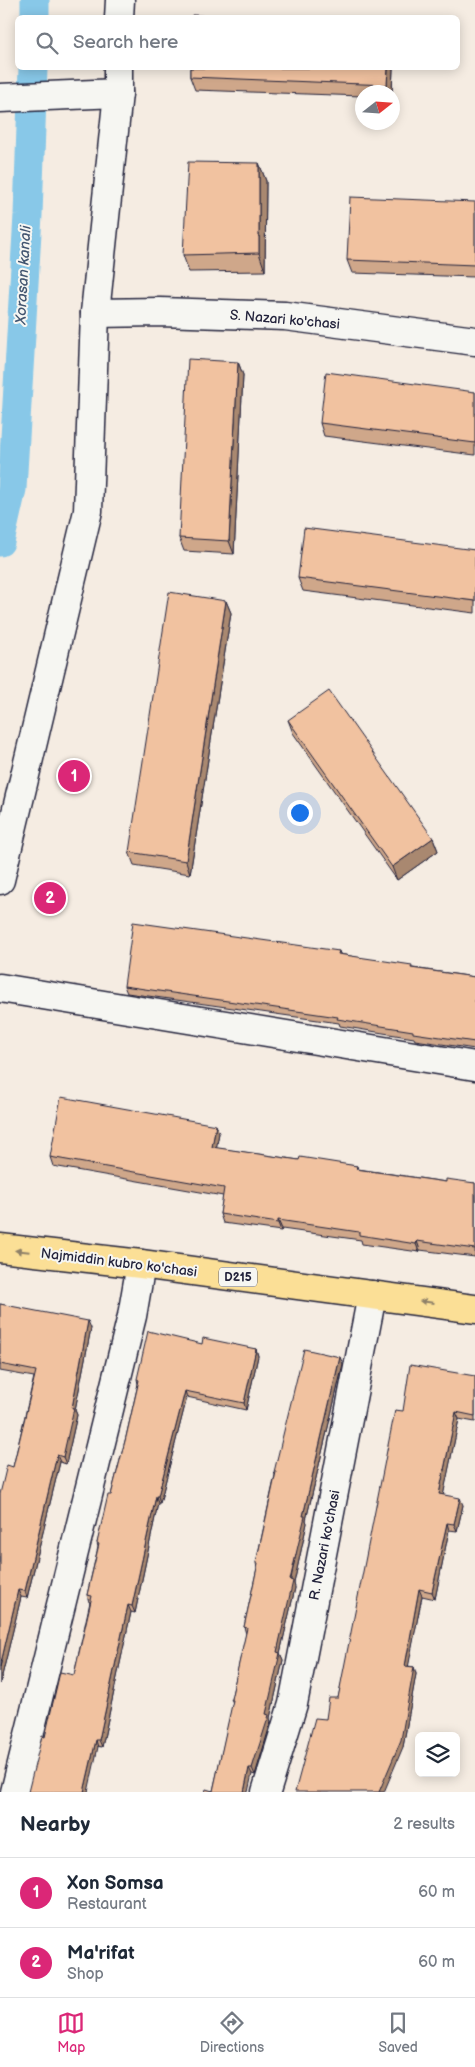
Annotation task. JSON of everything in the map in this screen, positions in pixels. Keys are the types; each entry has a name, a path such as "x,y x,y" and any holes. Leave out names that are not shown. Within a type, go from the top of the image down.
{"main road":[{"name":"Najmiddin kubro ko'chasi","path":"0,1248 141,1264 475,1309"}],"street":[{"path":"119,15 120,0"},
{"path":"0,880 88,511 95,313 118,80 75,93 2,98"},
{"name":"S. Nazari ko'chasi","path":"95,313 160,312 284,316 475,341"},
{"path":"0,988 475,1066"},
{"path":"15,1792 132,1316 141,1264"},
{"name":"R. Nazari ko'chasi","path":"266,1792 293,1704 372,1296"}],"building":[{"path":"190,70 388,70 387,85 190,77"},
{"path":"188,162 259,163 259,253 183,255"},
{"path":"350,197 475,202 475,265 347,260"},
{"path":"188,359 238,362 229,541 179,538"},
{"path":"326,372 475,392 475,443 320,423"},
{"path":"304,528 475,550 475,601 298,578"},
{"path":"169,592 226,601 186,861 129,852"},
{"path":"329,691 433,838 392,867 288,720"},
{"path":"133,922 339,951 338,954 412,965 411,968 475,977 475,1042 413,1033 413,1031 337,1019 338,1017 124,986"},
{"path":"61,1097 216,1125 212,1147 299,1160 300,1157 357,1166 356,1169 446,1182 446,1179 475,1183 475,1249 417,1241 416,1244 359,1235 359,1232 220,1214 224,1188 50,1157"},
{"path":"0,1304 88,1321 72,1408 74,1408 63,1457 57,1455 25,1591 18,1590 0,1667 0,1494 7,1465 13,1467 36,1371 0,1364"},
{"path":"148,1331 202,1344 203,1338 256,1349 244,1403 185,1391 158,1496 156,1496 132,1606 128,1605 99,1740 96,1740 84,1792 28,1792 42,1736 45,1737 60,1672 74,1675 92,1596 87,1595 99,1544 97,1543 108,1495 111,1495 126,1437"},
{"path":"304,1349 340,1357 290,1580 293,1581 277,1652 280,1653 266,1714 269,1715 252,1768 249,1768 244,1792 205,1792 206,1789 213,1791 247,1628 244,1627 276,1472 274,1472"},
{"path":"410,1365 475,1376 475,1416 456,1412 439,1494 460,1498 454,1524 447,1523 432,1592 419,1589 405,1666 414,1667 401,1740 379,1792 295,1792 315,1718 326,1719 329,1698 338,1698 395,1410 403,1411"}],"waterway":[{"name":"Xorasan kanali","path":"35,0 35,15"},
{"name":"Xorasan kanali","path":"0,542 12,489 28,215 33,70"}],"place":[{"name":"Xon Somsa","path":"74,776"},
{"name":"Ma'rifat","path":"50,898"}]}
